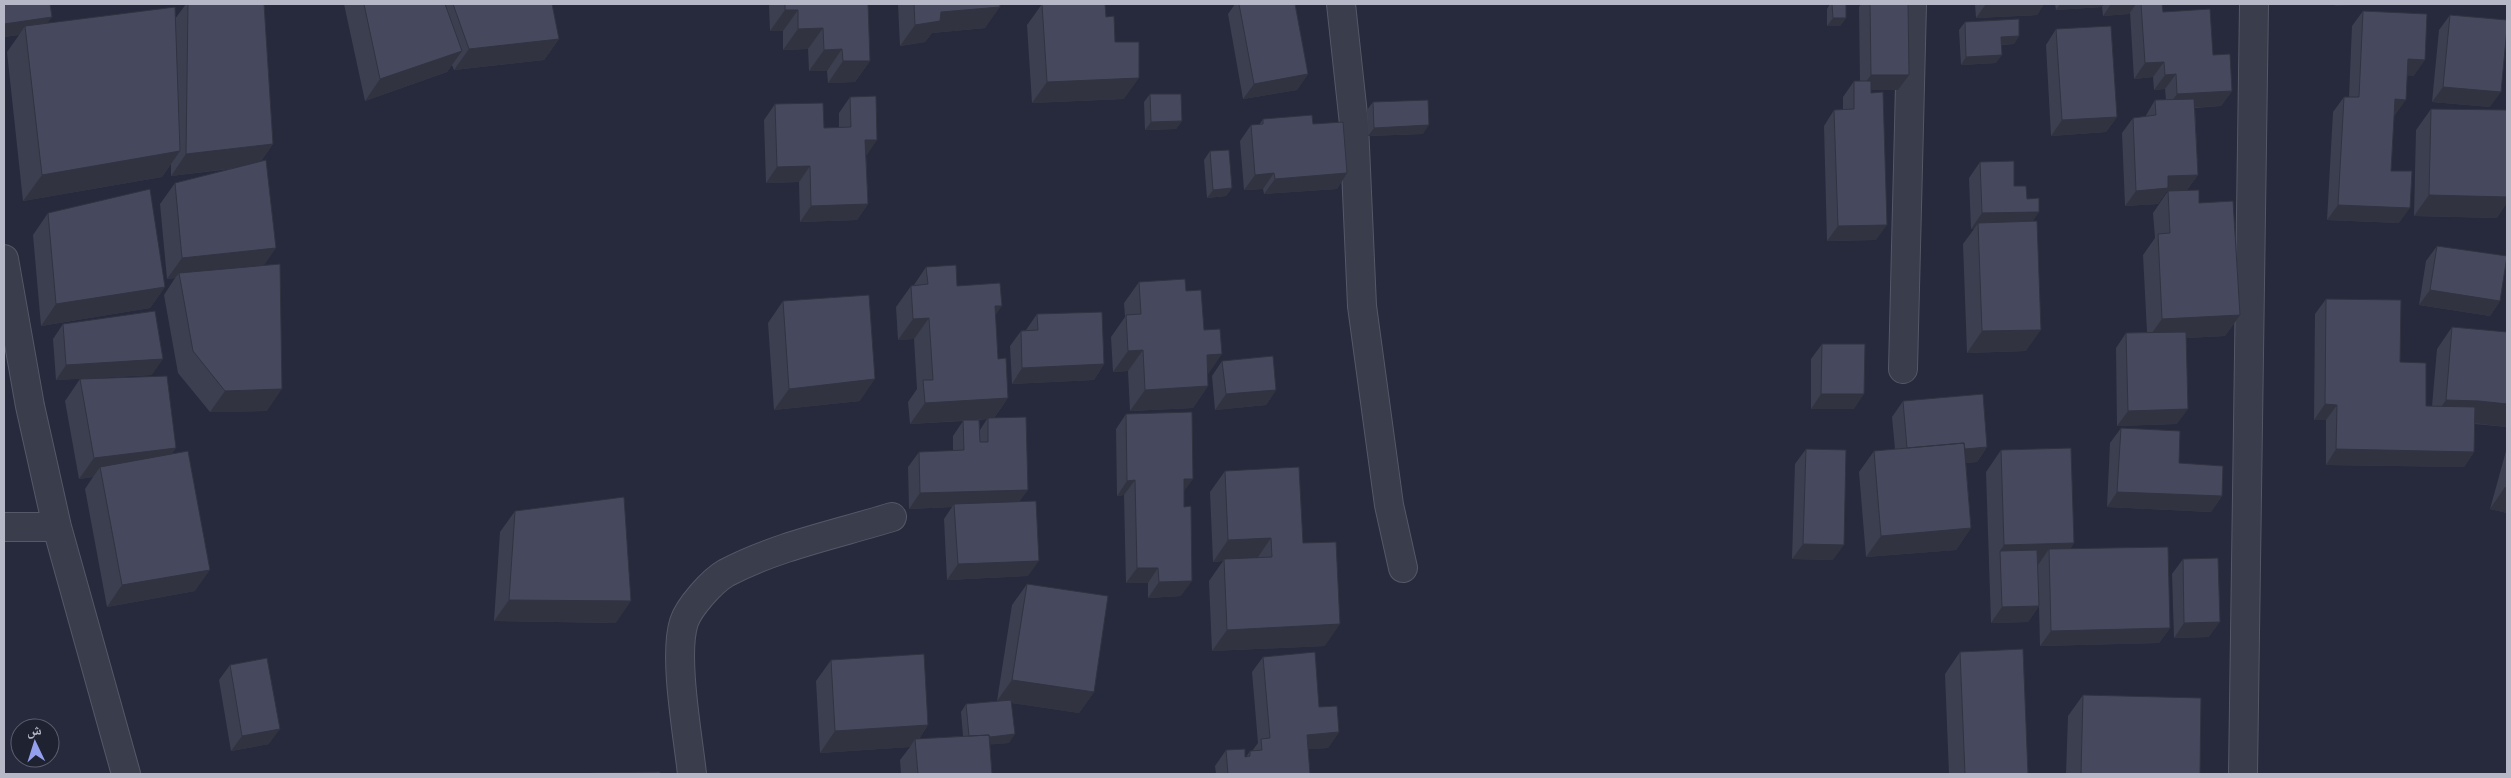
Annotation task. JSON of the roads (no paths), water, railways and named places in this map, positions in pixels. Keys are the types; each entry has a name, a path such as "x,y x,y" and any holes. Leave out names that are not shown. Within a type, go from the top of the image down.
{"street":[{"path":"1341,4 1354,124 1362,306 1389,505 1403,568"},
{"path":"1903,369 1912,4"},
{"path":"2243,774 2254,4"},
{"path":"4,259 30,406 57,527 126,774"},
{"path":"692,774 680,663 684,622 697,600 724,574 772,553 892,517"},
{"path":"4,526 57,527"}]}
